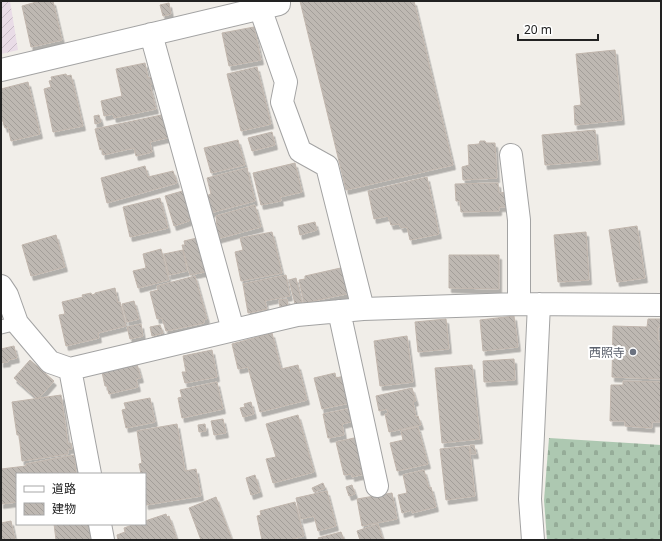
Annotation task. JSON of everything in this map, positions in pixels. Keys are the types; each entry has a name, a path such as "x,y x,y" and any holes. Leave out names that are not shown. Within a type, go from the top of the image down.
{"street":[{"path":"1,70 269,5 286,82 282,102 300,151 327,166 363,309"},
{"path":"150,34 233,330"},
{"path":"511,155 529,304 530,499 533,540"},
{"path":"1,286 6,295 9,325 50,362 70,369 296,315 363,309 529,304 661,305"},
{"path":"339,311 377,486"},
{"path":"70,369 90,473"},
{"path":"100,525 103,540"}],"shaded area":[{"path":"1,1 10,1 18,50 1,54"}],"green space":[{"path":"549,438 661,445 661,540 547,540 544,500"}],"building":[{"path":"40,1 53,1 62,40 31,47 22,6"},
{"path":"300,1 414,1 453,165 346,190"},
{"path":"169,3 171,14 163,16 160,5"},
{"path":"254,27 261,60 229,66 222,33"},
{"path":"615,50 622,120 575,125 574,106 581,105 576,54"},
{"path":"145,63 148,78 155,76 156,83 150,85 156,109 114,118 113,114 104,116 101,101 122,96 116,69"},
{"path":"257,67 271,124 241,131 227,74"},
{"path":"66,74 67,76 71,75 83,126 53,132 44,89 51,87 49,81 52,80 51,77"},
{"path":"28,82 40,134 11,141 8,127 5,128 3,121 1,121 1,89"},
{"path":"166,114 171,137 150,142 152,152 136,156 134,148 103,155 102,149 100,150 95,129"},
{"path":"99,115 101,122 95,124 94,116"},
{"path":"595,130 598,160 545,165 542,135"},
{"path":"272,132 275,145 252,151 248,138"},
{"path":"238,140 245,165 211,173 204,148"},
{"path":"480,141 495,143 497,178 463,180 462,167 469,165 468,145 479,144"},
{"path":"295,163 302,192 280,197 281,201 261,205 253,173"},
{"path":"145,166 148,177 173,171 177,183 107,203 101,178"},
{"path":"247,168 255,201 210,213 206,196 211,194 207,178"},
{"path":"427,177 439,234 410,240 407,227 401,228 399,224 391,225 388,216 374,219 368,191"},
{"path":"498,183 499,193 508,192 509,207 499,207 499,211 461,212 460,201 456,201 455,184"},
{"path":"186,190 192,215 189,221 174,226 165,196"},
{"path":"160,198 168,228 130,237 123,207"},
{"path":"255,205 261,227 213,240 210,229 217,227 216,216"},
{"path":"315,222 317,230 300,235 298,226"},
{"path":"637,226 645,278 617,282 609,230"},
{"path":"272,232 282,273 241,281 235,252 243,250 240,238"},
{"path":"586,232 589,280 558,282 554,235"},
{"path":"56,235 65,267 31,276 22,245"},
{"path":"197,238 209,271 190,275 182,245 185,245 184,241"},
{"path":"161,249 169,280 138,288 133,271 146,268 143,254"},
{"path":"183,250 187,271 169,275 164,254"},
{"path":"449,255 499,255 499,289 449,288"},
{"path":"345,267 351,293 304,303 299,280 305,279 305,276"},
{"path":"286,275 290,296 265,301 267,309 248,313 243,284"},
{"path":"195,276 207,319 204,320 204,323 166,331 162,318 157,319 150,292 158,290 157,286"},
{"path":"296,278 302,303 295,304 289,280"},
{"path":"115,288 118,303 120,302 126,326 98,333 99,338 66,346 59,315 65,314 62,302 83,297 82,295 91,293 92,295"},
{"path":"287,299 288,306 280,307 279,300"},
{"path":"134,301 139,319 127,322 122,304"},
{"path":"514,316 518,347 483,351 480,320"},
{"path":"446,319 449,349 418,352 415,322"},
{"path":"648,319 661,319 661,327 658,327 658,341 660,341 661,379 612,377 613,326 647,327"},
{"path":"141,324 143,336 130,339 127,327"},
{"path":"160,325 163,333 152,336 150,327"},
{"path":"272,333 281,369 298,365 307,400 260,412 248,367 238,369 232,344"},
{"path":"407,336 413,382 380,386 374,341"},
{"path":"14,346 17,358 1,363 1,349"},
{"path":"212,350 217,377 185,383 182,372 186,372 183,356"},
{"path":"514,359 515,380 484,382 483,361"},
{"path":"30,360 54,381 38,399 14,378"},
{"path":"137,364 141,378 136,379 138,387 109,394 107,386 105,386 102,372"},
{"path":"472,365 480,439 442,443 435,368"},
{"path":"335,373 336,378 348,375 354,402 322,409 314,378"},
{"path":"623,381 661,382 660,422 652,422 652,428 625,426 625,421 610,421 611,385 623,385"},
{"path":"217,382 223,409 182,418 178,398 182,397 180,390"},
{"path":"412,388 416,401 413,402 416,417 418,416 421,425 389,432 385,414 388,414 387,409 379,411 376,396"},
{"path":"61,395 68,444 71,443 72,449 68,449 68,454 22,461 19,435 17,435 12,402"},
{"path":"150,398 155,422 126,428 122,410 126,409 124,403"},
{"path":"251,402 254,414 243,417 240,408 245,407 244,404"},
{"path":"357,407 359,420 342,424 344,435 328,438 323,414"},
{"path":"298,415 314,472 273,483 266,459 276,457 266,424"},
{"path":"223,419 226,433 214,435 211,421"},
{"path":"177,424 185,471 196,469 201,496 146,505 146,473 141,473 139,464 142,463 137,431"},
{"path":"205,424 206,431 199,432 198,425"},
{"path":"418,427 428,464 397,471 390,443 403,440 401,431"},
{"path":"363,436 365,474 352,477 352,474 344,475 336,442"},
{"path":"470,445 474,445 476,454 471,454"},
{"path":"469,446 475,496 446,500 440,449"},
{"path":"74,455 76,473 16,473 16,502 1,504 1,469 26,466 26,464"},
{"path":"424,470 429,488 431,487 436,507 412,513 412,510 402,513 398,495 407,493 403,475"},
{"path":"255,475 260,492 251,495 246,478"},
{"path":"323,483 325,488 314,492 312,488"},
{"path":"352,485 355,494 349,496 346,487"},
{"path":"327,491 336,526 318,531 314,516 301,519 296,498"},
{"path":"392,493 397,519 362,526 357,499"},
{"path":"216,497 232,540 201,540 189,508"},
{"path":"295,502 304,536 289,540 262,540 257,516 261,515 260,511"},
{"path":"166,514 167,517 169,516 177,540 118,540 117,535 125,532 124,528 132,525 146,525 146,521"},
{"path":"11,521 15,540 1,540 1,523"},
{"path":"378,524 383,540 360,540 357,531"},
{"path":"54,525 91,525 93,540 56,540"},
{"path":"341,532 344,540 319,540 318,538"}],"place":[{"name":"西照寺","path":"633,352"}]}
